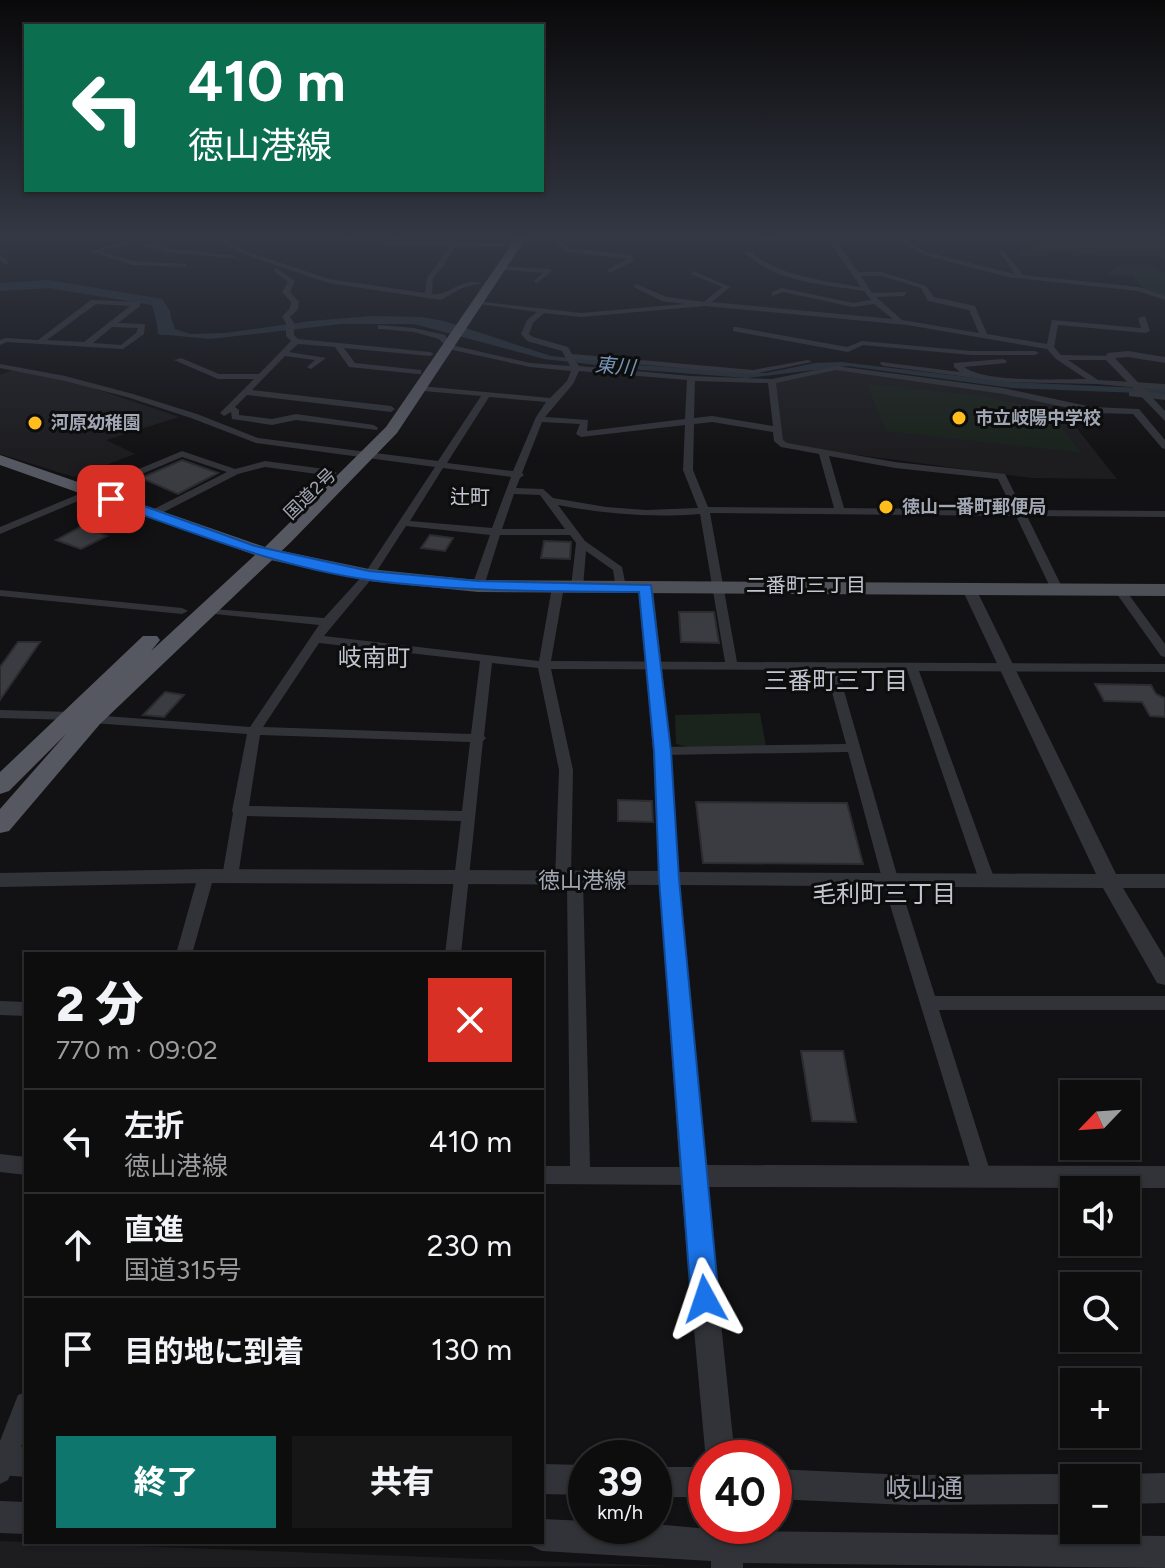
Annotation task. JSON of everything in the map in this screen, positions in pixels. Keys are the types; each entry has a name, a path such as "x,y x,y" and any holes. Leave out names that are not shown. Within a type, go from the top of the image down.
{"highway":[{"name":"国道2号","path":"0,786 205,610 332,473 392,430 466,308"},
{"name":"国道2号","path":"461,317 470,308"},
{"name":"国道2号","path":"0,825 82,718 182,611 260,551 358,454 374,428 420,380"},
{"path":"0,460 260,551"}],"main road":[{"path":"260,551 369,575 478,586 1165,590"}],"street":[{"path":"40,342 86,308"},
{"path":"85,345 132,308"},
{"path":"217,423 227,409 285,354 293,338 286,317 294,308"},
{"path":"513,308 581,315 660,308"},
{"path":"749,308 907,323 1050,347 1059,357 1096,382"},
{"path":"883,308 889,315 907,323"},
{"path":"972,308 984,336"},
{"path":"478,586 510,491 540,419 549,400 574,378 576,369 570,356 557,345 530,339 525,334 530,322 541,312"},
{"path":"619,312 632,319"},
{"path":"1050,347 1055,322 1146,331 1142,318"},
{"path":"0,343 6,340 123,347 140,334 142,326 110,325"},
{"path":"381,327 414,330 443,344 518,363 691,378 772,381 836,368 1003,391 1092,410 1136,411 1165,446"},
{"path":"736,329 848,350 862,343 971,353 1017,351 1059,357"},
{"path":"293,338 339,347 443,344"},
{"path":"339,347 352,365 486,395 549,400"},
{"path":"285,354 322,358 311,367"},
{"path":"970,376 957,365 1059,357 1109,358 1128,354 1165,360"},
{"path":"570,356 753,372 814,361 844,360 1021,381 1165,387"},
{"path":"1109,358 1165,418"},
{"path":"178,360 218,377 261,376"},
{"path":"0,366 75,380 217,423 256,440 519,475"},
{"path":"691,378 688,470 704,510 732,666"},
{"path":"772,381 779,441 784,445 895,465 1002,476 1022,511 1057,589"},
{"path":"1003,391 1084,390 1165,397"},
{"path":"246,392 391,409"},
{"path":"230,877 254,731 319,639 327,622 369,575 486,395"},
{"path":"307,419 324,401"},
{"path":"227,409 235,410 235,417 253,420 272,422 296,417 374,428"},
{"path":"540,419 585,422 581,434 690,419 730,420 778,430"},
{"path":"823,453 840,511"},
{"path":"0,531 182,454 235,472"},
{"path":"152,514 235,472 265,464 332,473"},
{"path":"510,491 543,492 581,543 618,569 620,587"},
{"path":"548,500 595,509 672,514 704,510 1165,514"},
{"path":"403,523 496,532 574,532"},
{"path":"580,1175 566,770 544,665 581,543"},
{"path":"646,588 662,751 693,1176 718,1440"},
{"path":"969,589 1109,880 1165,977"},
{"path":"1120,590 1165,653"},
{"path":"0,593 182,611"},
{"path":"205,610 327,622"},
{"path":"319,639 544,665 1165,668"},
{"path":"453,952 486,658"},
{"path":"831,667 891,882 981,1174"},
{"path":"912,667 988,883"},
{"path":"0,714 254,731 479,738"},
{"path":"662,751 855,748"},
{"path":"239,811 469,816"},
{"path":"185,952 206,876"},
{"name":"徳山港線","path":"0,880 206,876 988,883 1165,881"},
{"path":"930,1003 1165,1003"},
{"path":"1,1010 24,1009"},
{"path":"0,1163 24,1166"},
{"path":"544,1175 981,1174 1165,1177"},
{"path":"8,1463 24,1410"},
{"path":"544,1479 568,1480"},
{"name":"岐山通","path":"792,1485 908,1490 1060,1489"},
{"path":"1140,1489 1165,1488"},
{"path":"0,1517 24,1518"},
{"path":"544,1535 971,1559 1165,1552"}],"shaded area":[{"path":"836,368 1056,402 1117,479 1032,478 782,445 772,381"},
{"path":"13,370 84,385 179,417 106,440 135,454 74,477 0,454 0,375"},
{"path":"867,384 983,396 1047,410 1082,453 886,431"},
{"path":"760,713 766,746 688,747 676,744 675,715"},
{"path":"0,1541 670,1566 0,1568"}],"water":[{"path":"158,310 168,310 175,329 190,334 225,333 372,316 421,317 444,321 551,356 636,365 766,373 815,363 841,362 1009,382 1165,389 1165,394 1011,388 848,366 747,378 641,370 544,359 414,324 341,324 210,339 158,334"}],"building":[{"path":"182,460 218,473 178,494 141,478"},
{"path":"82,526 107,536 81,549 56,540"},
{"path":"430,535 453,538 445,551 421,548"},
{"path":"544,541 571,542 570,559 541,558"},
{"path":"679,612 714,612 719,643 681,642"},
{"path":"18,642 40,642 0,700 0,667"},
{"path":"1095,684 1151,685 1156,694 1165,698 1165,717 1150,716 1142,702 1104,701"},
{"path":"165,692 184,695 164,717 143,715"},
{"path":"618,800 652,801 653,822 618,821"},
{"path":"696,802 847,803 863,864 703,863"},
{"path":"801,1051 843,1051 856,1122 812,1121"}],"waterway":[{"name":"東川","path":"161,308 165,332"}],"place":[{"name":"市立岐陽中学校","path":"959,418"},
{"name":"河原幼稚園","path":"35,423"},
{"name":"徳山一番町郵便局","path":"886,507"}],"district":[{"name":"辻町","path":"470,497"},
{"name":"二番町三丁目","path":"806,585"},
{"name":"岐南町","path":"374,658"},
{"name":"三番町三丁目","path":"836,681"},
{"name":"毛利町三丁目","path":"884,894"}],"route":[{"path":"111,499 251,549 321,567 369,575 478,586 646,588 662,751 669,879 705,1299"}]}
